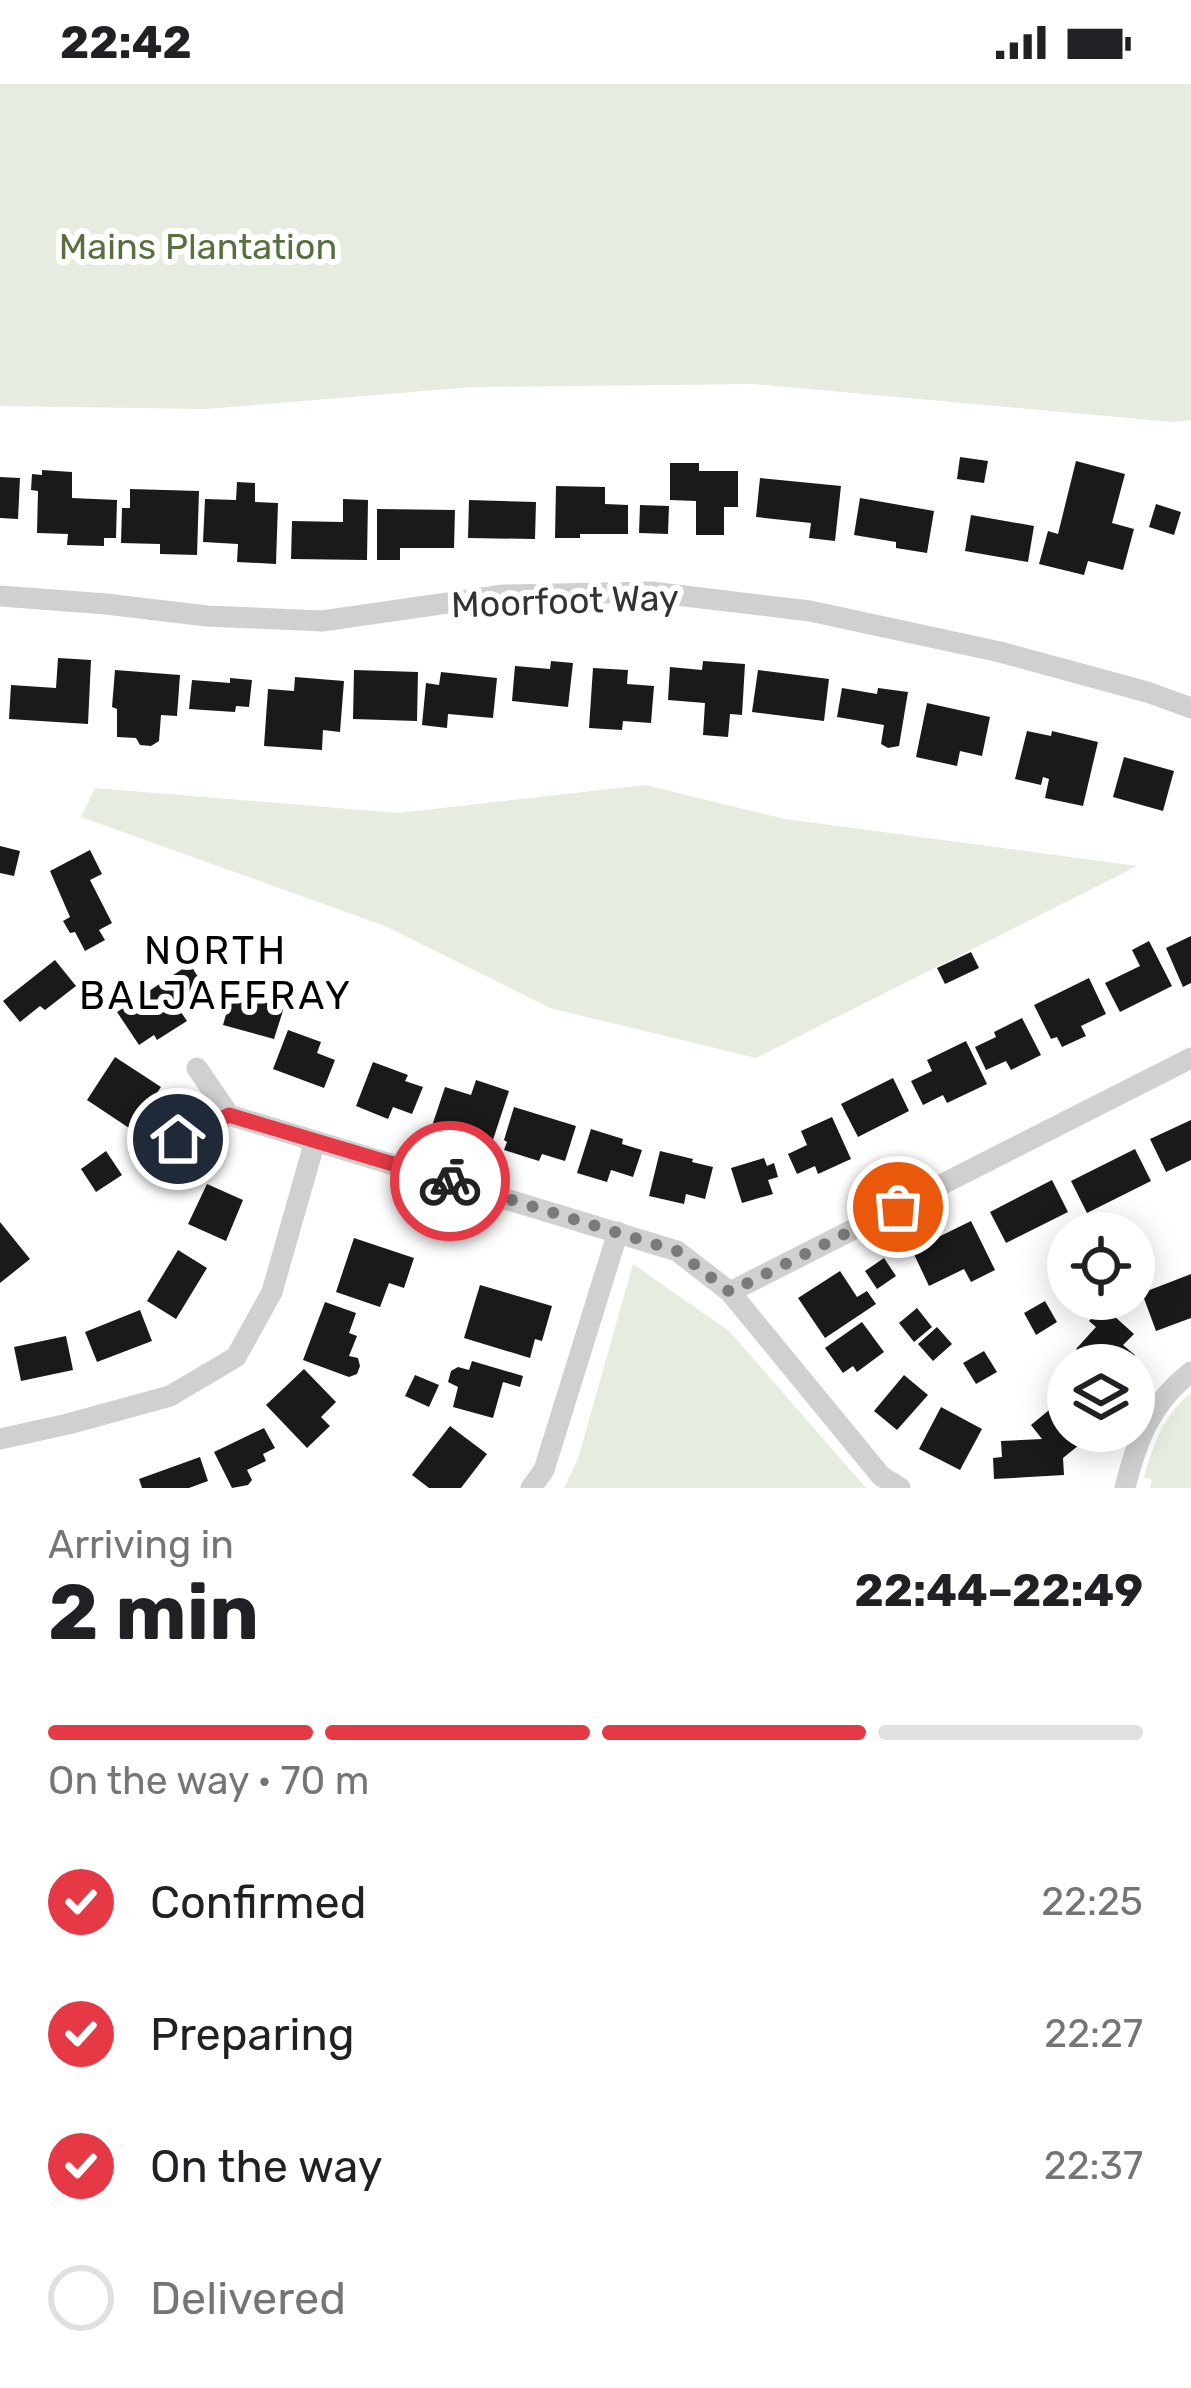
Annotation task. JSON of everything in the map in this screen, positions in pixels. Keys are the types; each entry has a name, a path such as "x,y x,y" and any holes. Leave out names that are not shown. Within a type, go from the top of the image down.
{"street":[{"name":"Moorfoot Way","path":"0,596 207,616 322,620 502,596 651,592 809,611 1000,652 1191,708"},
{"path":"730,1292 1191,1058"},
{"path":"197,1068 229,1115 677,1251 730,1292 881,1476 900,1488"},
{"path":"178,1139 229,1115"},
{"path":"0,1438 170,1396 236,1357 272,1292 315,1141"},
{"path":"531,1488 544,1470 617,1232"},
{"path":"1125,1488 1146,1422 1169,1389 1191,1372"}],"green space":[{"name":"Mains Plantation","path":"0,84 1191,84 1191,420 753,384 473,387 206,409 0,406"},
{"path":"645,785 785,819 1137,866 756,1058 550,1008 385,926 81,817 95,788 398,813"},
{"path":"633,1264 729,1331 866,1488 564,1488 578,1459"},
{"path":"1191,1393 1191,1488 1150,1488 1152,1480 1144,1477 1173,1411"}],"building":[{"path":"960,457 988,461 984,483 957,479"},
{"path":"1076,461 1125,474 1112,523 1134,529 1123,570 1088,561 1084,575 1039,564 1048,531 1058,534"},
{"path":"670,463 699,463 699,471 738,471 738,507 724,507 724,535 696,535 696,501 670,500"},
{"path":"42,470 72,472 72,498 117,500 116,538 104,538 104,546 67,545 68,534 37,533 38,491 31,490 32,474 42,475"},
{"path":"0,477 20,478 18,519 0,518"},
{"path":"760,478 841,486 835,541 809,538 811,523 756,517"},
{"path":"237,482 255,483 255,502 278,503 276,564 237,562 238,544 203,542 205,499 236,500"},
{"path":"556,486 605,487 605,504 628,505 628,534 555,538"},
{"path":"130,489 199,491 197,555 160,554 160,544 121,543 122,508 130,508"},
{"path":"860,498 934,511 927,553 854,535"},
{"path":"343,499 368,500 367,560 291,559 292,521 343,522"},
{"path":"469,500 536,502 535,539 468,538"},
{"path":"1156,504 1181,512 1174,535 1149,527"},
{"path":"640,505 669,506 668,534 639,533"},
{"path":"377,509 455,510 454,548 400,548 400,560 377,560"},
{"path":"971,515 1034,526 1028,562 965,551"},
{"path":"58,658 91,660 88,724 9,719 11,685 56,688"},
{"path":"551,661 573,663 568,707 512,701 515,666 550,669"},
{"path":"703,661 745,664 742,715 730,714 728,737 703,735 705,703 668,700 670,667 702,670"},
{"path":"593,668 628,670 627,684 654,686 651,723 623,721 622,730 589,728"},
{"path":"115,670 180,675 177,716 161,715 159,741 151,746 140,745 136,738 117,737 117,709 112,707"},
{"path":"354,670 418,672 417,721 353,719"},
{"path":"758,670 829,679 824,721 752,712"},
{"path":"441,672 497,678 493,718 448,714 447,728 422,725 426,683 439,685"},
{"path":"295,677 344,681 340,732 323,730 322,750 264,746 268,689 294,691"},
{"path":"230,678 252,680 249,707 236,706 235,712 189,709 192,680 230,683"},
{"path":"842,688 877,694 878,688 908,692 899,746 881,744 884,725 837,717"},
{"path":"927,703 990,717 982,756 960,751 957,766 916,757"},
{"path":"1027,731 1051,736 1052,731 1098,742 1083,806 1045,798 1049,779 1043,777 1041,785 1015,779"},
{"path":"1124,757 1174,771 1163,811 1113,797"},
{"path":"0,846 20,851 14,876 0,873"},
{"path":"90,850 102,874 90,880 112,923 99,930 105,940 85,951 63,921 70,917 50,871"},
{"path":"1191,936 1191,983 1183,987 1166,948"},
{"path":"1149,941 1172,986 1120,1012 1105,983 1140,966 1132,950"},
{"path":"971,952 979,968 945,984 937,968"},
{"path":"55,960 76,986 20,1022 3,1001"},
{"path":"190,964 208,993 181,1012 187,1021 139,1045 117,1012"},
{"path":"237,976 287,998 274,1039 223,1025"},
{"path":"1089,978 1106,1014 1081,1026 1086,1036 1062,1047 1057,1037 1051,1039 1034,1005"},
{"path":"1022,1018 1041,1055 1011,1070 1006,1061 986,1070 975,1047"},
{"path":"288,1030 321,1042 317,1053 335,1060 324,1088 273,1069"},
{"path":"966,1041 987,1084 947,1103 943,1095 923,1105 911,1081 932,1071 927,1060"},
{"path":"115,1057 161,1087 132,1130 87,1100"},
{"path":"373,1062 408,1075 405,1081 423,1087 412,1114 393,1107 388,1119 356,1106"},
{"path":"893,1078 909,1111 858,1137 841,1104"},
{"path":"476,1080 509,1091 490,1149 457,1138 460,1132 433,1123 445,1087 471,1095"},
{"path":"514,1107 576,1126 565,1161 542,1154 539,1161 504,1150"},
{"path":"832,1117 851,1159 818,1174 815,1166 797,1174 788,1154 807,1145 801,1131"},
{"path":"1191,1120 1191,1160 1166,1172 1150,1139"},
{"path":"591,1129 642,1150 633,1177 611,1170 607,1182 577,1173"},
{"path":"1135,1149 1151,1181 1086,1212 1071,1181"},
{"path":"106,1151 122,1175 96,1192 81,1169"},
{"path":"660,1151 713,1167 705,1199 686,1194 684,1204 649,1196"},
{"path":"764,1158 767,1166 774,1163 778,1177 768,1180 773,1194 742,1203 731,1168"},
{"path":"1052,1180 1068,1212 1047,1212 1047,1222 1006,1243 990,1212"},
{"path":"207,1184 243,1200 226,1241 188,1224"},
{"path":"971,1221 995,1270 971,1282 964,1269 929,1286 912,1250"},
{"path":"0,1222 30,1259 0,1283"},
{"path":"354,1238 414,1258 404,1288 389,1283 380,1307 336,1292"},
{"path":"178,1250 207,1268 176,1319 147,1301"},
{"path":"884,1258 896,1276 877,1289 865,1271"},
{"path":"840,1271 857,1297 867,1291 876,1304 825,1338 798,1298"},
{"path":"1191,1274 1191,1318 1156,1331 1152,1320 1155,1288"},
{"path":"480,1285 552,1306 542,1341 535,1339 530,1358 464,1338"},
{"path":"1045,1301 1047,1320 1057,1322 1036,1335 1024,1313"},
{"path":"325,1302 356,1313 349,1333 357,1336 349,1356 358,1358 357,1374 349,1377 303,1360"},
{"path":"917,1308 932,1327 914,1342 899,1323"},
{"path":"140,1310 152,1341 97,1362 85,1332"},
{"path":"1118,1320 1134,1334 1124,1344 1081,1344 1096,1327 1089,1321"},
{"path":"862,1322 884,1352 857,1372 853,1366 843,1373 825,1348"},
{"path":"937,1327 952,1344 933,1361 918,1344"},
{"path":"66,1336 73,1370 21,1381 14,1347"},
{"path":"984,1351 997,1372 976,1384 963,1363"},
{"path":"472,1361 523,1376 520,1387 503,1382 493,1418 453,1407 458,1387 448,1382 451,1371 458,1367 469,1370"},
{"path":"304,1369 336,1402 321,1417 330,1426 307,1448 266,1405"},
{"path":"415,1375 439,1385 429,1407 405,1396"},
{"path":"904,1375 928,1395 897,1430 874,1411"},
{"path":"941,1407 982,1429 960,1470 919,1449"},
{"path":"1047,1412 1047,1452 1070,1452 1063,1458 1064,1475 994,1479 993,1458 1002,1457 1001,1441 1042,1439 1031,1425"},
{"path":"450,1426 487,1454 461,1488 429,1488 412,1475"},
{"path":"264,1428 275,1448 263,1454 266,1461 247,1470 252,1480 248,1485 232,1488 214,1452"},
{"path":"200,1457 208,1481 189,1488 142,1488 139,1479"}],"way so far":[{"path":"450,1181 677,1251 730,1292 898,1207"}],"district":[{"name":"NORTH BALJAFFRAY","path":"216,974"}],"route":[{"path":"178,1139 229,1115 450,1181"}]}
